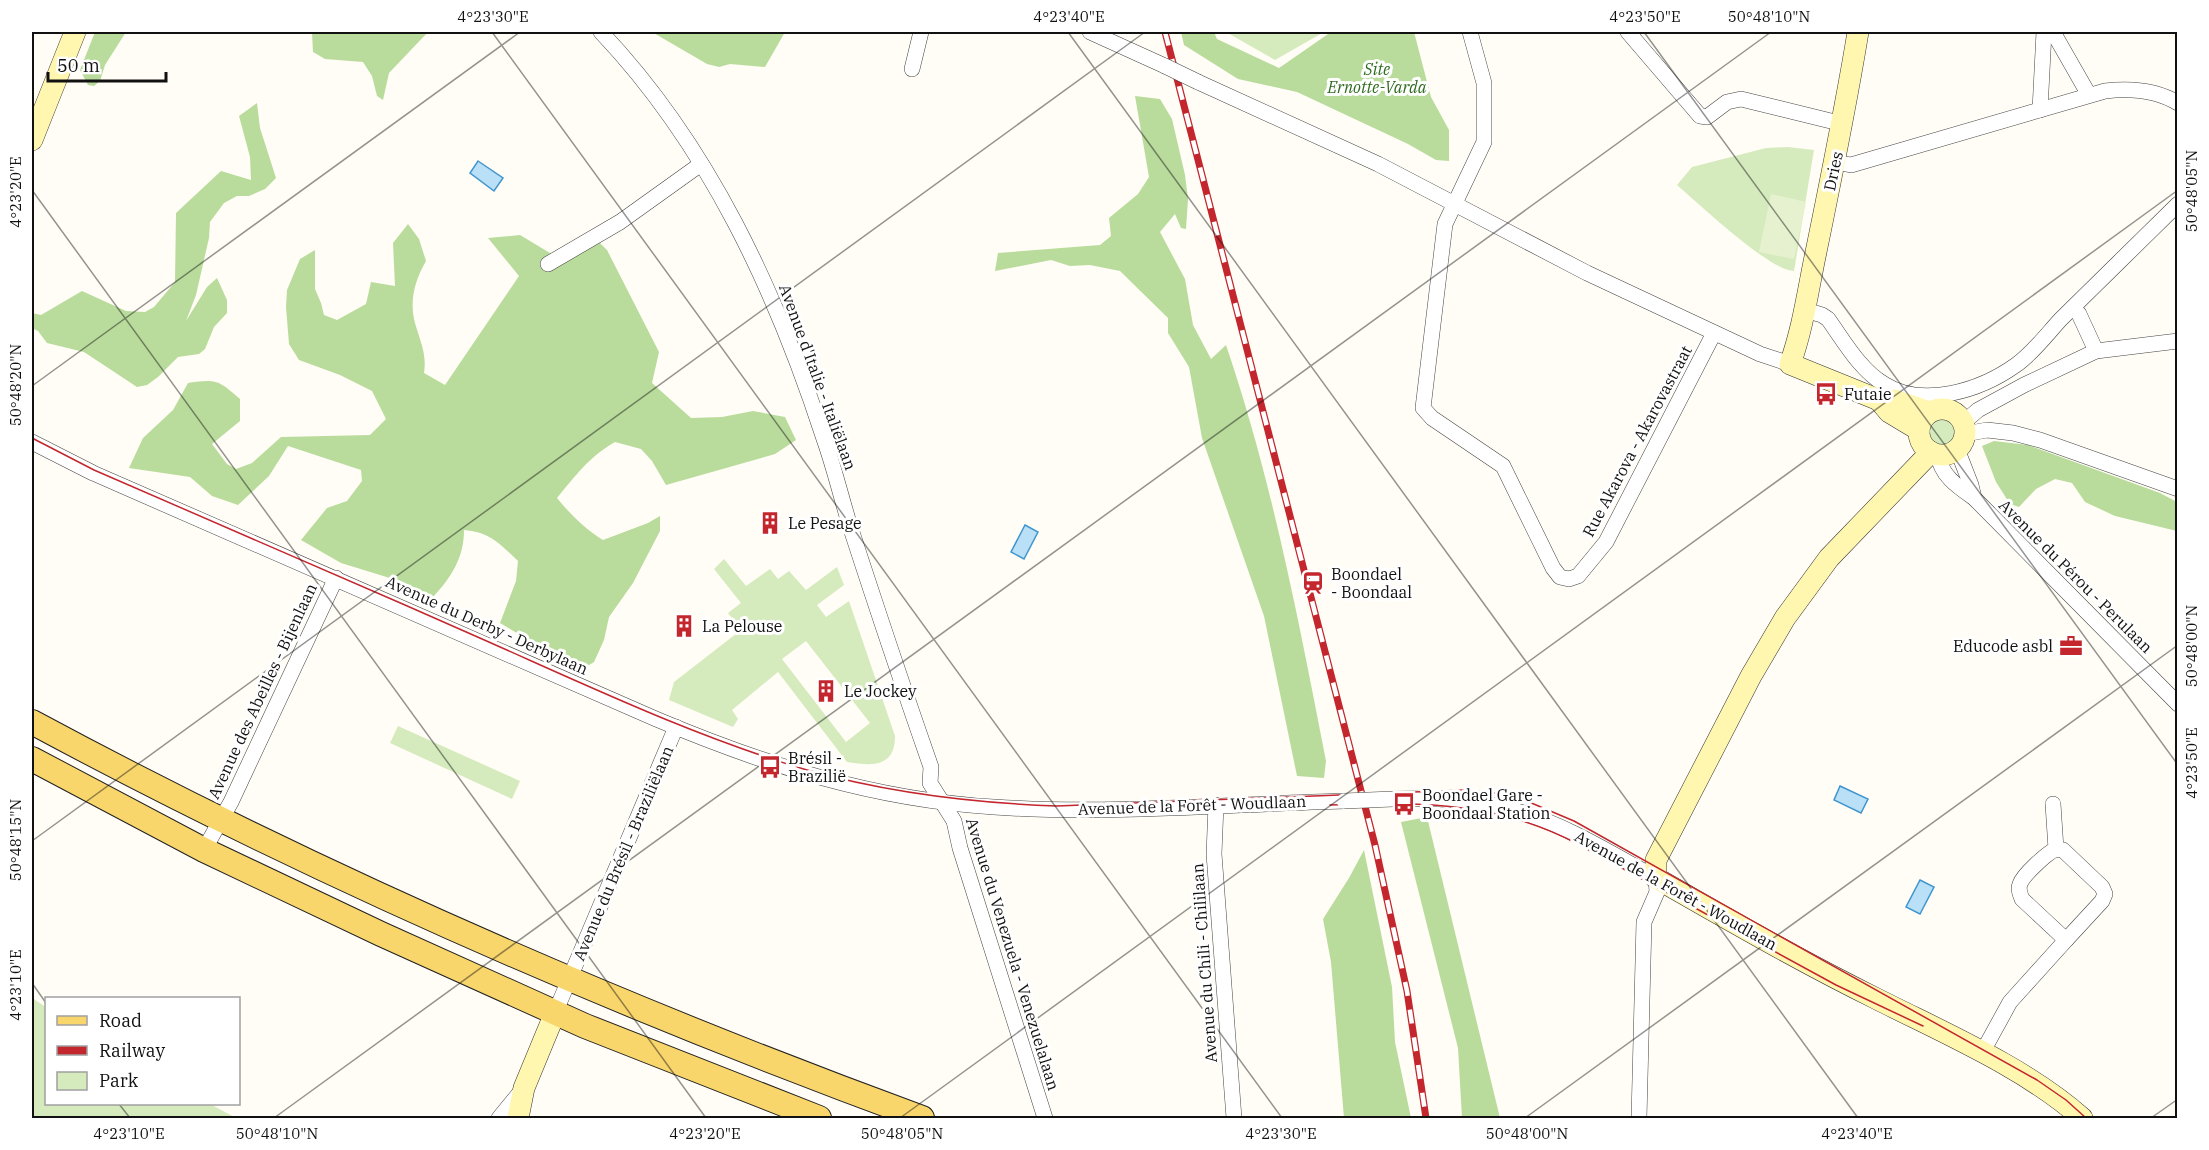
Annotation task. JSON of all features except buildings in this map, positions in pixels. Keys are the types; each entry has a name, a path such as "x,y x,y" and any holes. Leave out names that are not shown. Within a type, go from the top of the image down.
{"main road":[{"path":"32,722 221,819 397,904 569,980 791,1070 922,1119"},
{"path":"32,759 204,850 381,934 555,1013 819,1119"}],"street":[{"path":"32,140 75,32"},
{"name":"Avenue d'Italie - Italiëlaan","path":"601,32 664,108 701,164 742,234 782,321 825,439 858,550 931,767 930,783 942,802"},
{"path":"912,69 921,32"},
{"path":"1090,32 1378,164 1587,273 1714,333 1760,354 1879,400 1890,412 1922,413 1935,409 1948,409 1960,416 1951,442"},
{"path":"1454,203 1484,142 1484,83 1470,32"},
{"path":"1628,32 1700,116 1707,117 1727,102 1741,99 1842,124"},
{"name":"Dries","path":"1790,364 1797,346 1805,310 1858,32"},
{"path":"2040,110 2044,32"},
{"path":"2053,32 2089,95"},
{"path":"1835,162 1851,165 2089,95 2117,90 2151,92 2178,103"},
{"path":"548,264 620,222 701,164"},
{"name":"Rue Akarova - Akarovastraat","path":"1454,203 1444,230 1423,408 1432,418 1503,466 1553,568 1560,577 1569,579 1578,576 1606,542 1714,333"},
{"path":"2178,204 2017,364 1969,389 1945,395 1922,413 1920,439 1924,447 1951,442 1987,430 2013,433 2040,440 2178,489"},
{"path":"2073,308 2079,314 2096,351"},
{"path":"1805,310 1828,319 1869,372 1883,384 1900,392 1922,413"},
{"path":"1640,1119 1644,922 1657,892 1656,860 1751,676 1785,618 1829,558 1951,442 1978,410 2096,351 2178,341"},
{"name":"Avenue du Derby - Derbylaan","path":"32,442 93,473 676,727 766,762 807,774 942,802"},
{"name":"Avenue du Pérou - Perulaan","path":"1951,442 1939,466 1961,490 1974,498 2178,704"},
{"name":"Avenue du Pérou - Perulaan","path":"1951,442 1971,484 1974,498"},
{"name":"Avenue des Abeilles - Bijenlaan","path":"204,850 336,578"},
{"name":"Avenue du Brésil - Braziliëlaan","path":"555,1013 676,727"},
{"name":"Avenue de la Forêt - Woudlaan","path":"942,802 1057,810 1393,799 1471,802 1522,812 1563,828 1801,960 1914,1016 1982,1053 2050,1092 2082,1119"},
{"name":"Avenue du Venezuela - Venezuelalaan","path":"942,802 954,821 960,848 1045,1119"},
{"path":"2053,804 2056,849"},
{"name":"Avenue du Chili - Chililaan","path":"1216,805 1214,854 1234,1119"},
{"path":"1982,1053 2010,1002 2102,901 2105,894 2102,887 2063,850 2056,849 2049,852 2020,883 2019,891 2022,899 2066,940"},
{"path":"518,1119 524,1088 555,1013"},
{"path":"499,1119 524,1088"}],"green space":[{"path":"95,32 126,32 105,65 100,81 94,86 88,85 80,70"},
{"path":"312,32 428,32 389,73 383,100 377,96 372,76 363,62 325,59 313,52"},
{"path":"652,32 785,32 765,67 730,64 719,67 707,64"},
{"name":"Site Ernotte-Varda","path":"1181,32 1214,32 1217,39 1279,68 1331,32 1414,32 1431,97 1449,130 1449,161 1436,160 1408,144 1297,92 1238,79 1184,45"},
{"path":"1226,32 1324,32 1275,60"},
{"path":"1135,96 1160,99 1172,119 1185,175 1188,199 1186,229 1181,228 1175,214 1160,232 1185,279 1193,325 1211,359 1226,345 1242,396 1271,499 1295,604 1326,761 1324,778 1297,776 1264,616 1202,438 1189,367 1168,333 1168,318 1120,271 1090,265 1070,266 1051,260 995,271 998,253 1100,245 1111,236 1109,218 1138,194 1149,177"},
{"path":"257,103 260,128 276,178 265,189 249,196 237,196 224,203 210,222 209,238 196,295 186,321 207,287 217,278 227,300 227,313 214,327 205,349 199,354 178,357 158,377 147,385 137,387 84,352 47,343 38,331 32,328 32,313 41,315 82,291 126,311 145,312 154,307 175,282 176,213 221,171 251,180 250,157 239,116"},
{"path":"1788,147 1814,150 1794,271 1769,261 1752,249 1677,185 1692,167 1766,148"},
{"path":"1771,194 1806,202 1794,259 1759,252"},
{"path":"408,224 419,239 426,261 416,283 413,299 413,315 424,354 424,373 445,385 519,276 488,238 520,235 555,256 596,239 607,250 659,352 652,383 691,418 722,417 753,411 785,417 796,440 775,454 666,485 652,461 641,449 615,442 583,467 557,498 578,521 603,540 660,516 660,531 633,583 609,617 604,640 594,662 589,665 569,664 500,623 516,581 518,561 488,536 464,530 459,559 445,583 432,598 414,594 393,579 341,563 301,540 327,508 347,501 362,481 361,470 288,446 269,476 238,505 212,496 190,477 129,468 143,438 173,410 188,383 217,382 240,399 240,421 212,444 227,464 236,469 252,463 281,437 370,435 386,419 372,391 340,375 299,360 289,344 287,290 300,259 315,250 315,289 324,315 337,320 366,304 371,282 395,286 393,243"},
{"path":"1943,414 1954,419 1959,430 1954,441 1943,446 1932,441 1927,430 1932,419"},
{"path":"1994,441 2028,445 2160,493 2177,502 2177,531 2115,516 2085,502 2072,483 2055,479 2036,489 2019,507 2010,504 1996,482 1982,446"},
{"path":"724,559 746,586 770,569 778,579 789,571 806,590 837,567 844,585 817,605 826,617 849,601 895,736 891,754 886,759 873,764 847,762 778,672 732,710 738,719 733,727 669,700 674,682 741,630 728,613 741,603 714,569","holes":["806,641 870,723 846,742 782,659"]},
{"path":"398,726 520,781 512,799 390,743"},
{"path":"1427,817 1500,1118 1462,1118 1458,1048 1401,822"},
{"path":"1364,850 1392,987 1395,1042 1411,1118 1344,1118 1331,962 1323,919"},
{"path":"32,998 45,1006 45,1105 212,1105 236,1118 32,1118"}],"water":[{"path":"478,161 503,178 494,191 470,173"},
{"path":"1025,525 1038,532 1024,559 1011,552"},
{"path":"1840,786 1868,799 1861,813 1834,800"},
{"path":"1920,880 1934,887 1920,914 1906,907"}],"tram line":[{"path":"32,438 94,470 638,708 764,756 838,778 931,796 1057,806 1464,790 1494,793 1529,802 1574,821 2037,1080 2066,1100 2086,1118"},
{"path":"1330,805 1396,804 1457,807 1517,819 1547,830 1578,844 1836,985 1923,1026"}],"railway":[{"path":"1165,32 1375,845 1407,991 1426,1118"}],"place":[{"name":"Futaie","path":"1826,394"},
{"name":"Le Pesage","path":"770,523"},
{"name":"Boondael - Boondaal","path":"1313,583"},
{"name":"La Pelouse","path":"684,626"},
{"name":"Educode asbl","path":"2071,646"},
{"name":"Le Jockey","path":"826,691"},
{"name":"Brésil - Brazilië","path":"770,767"},
{"name":"Boondael Gare - Boondaal Station","path":"1404,804"}]}
